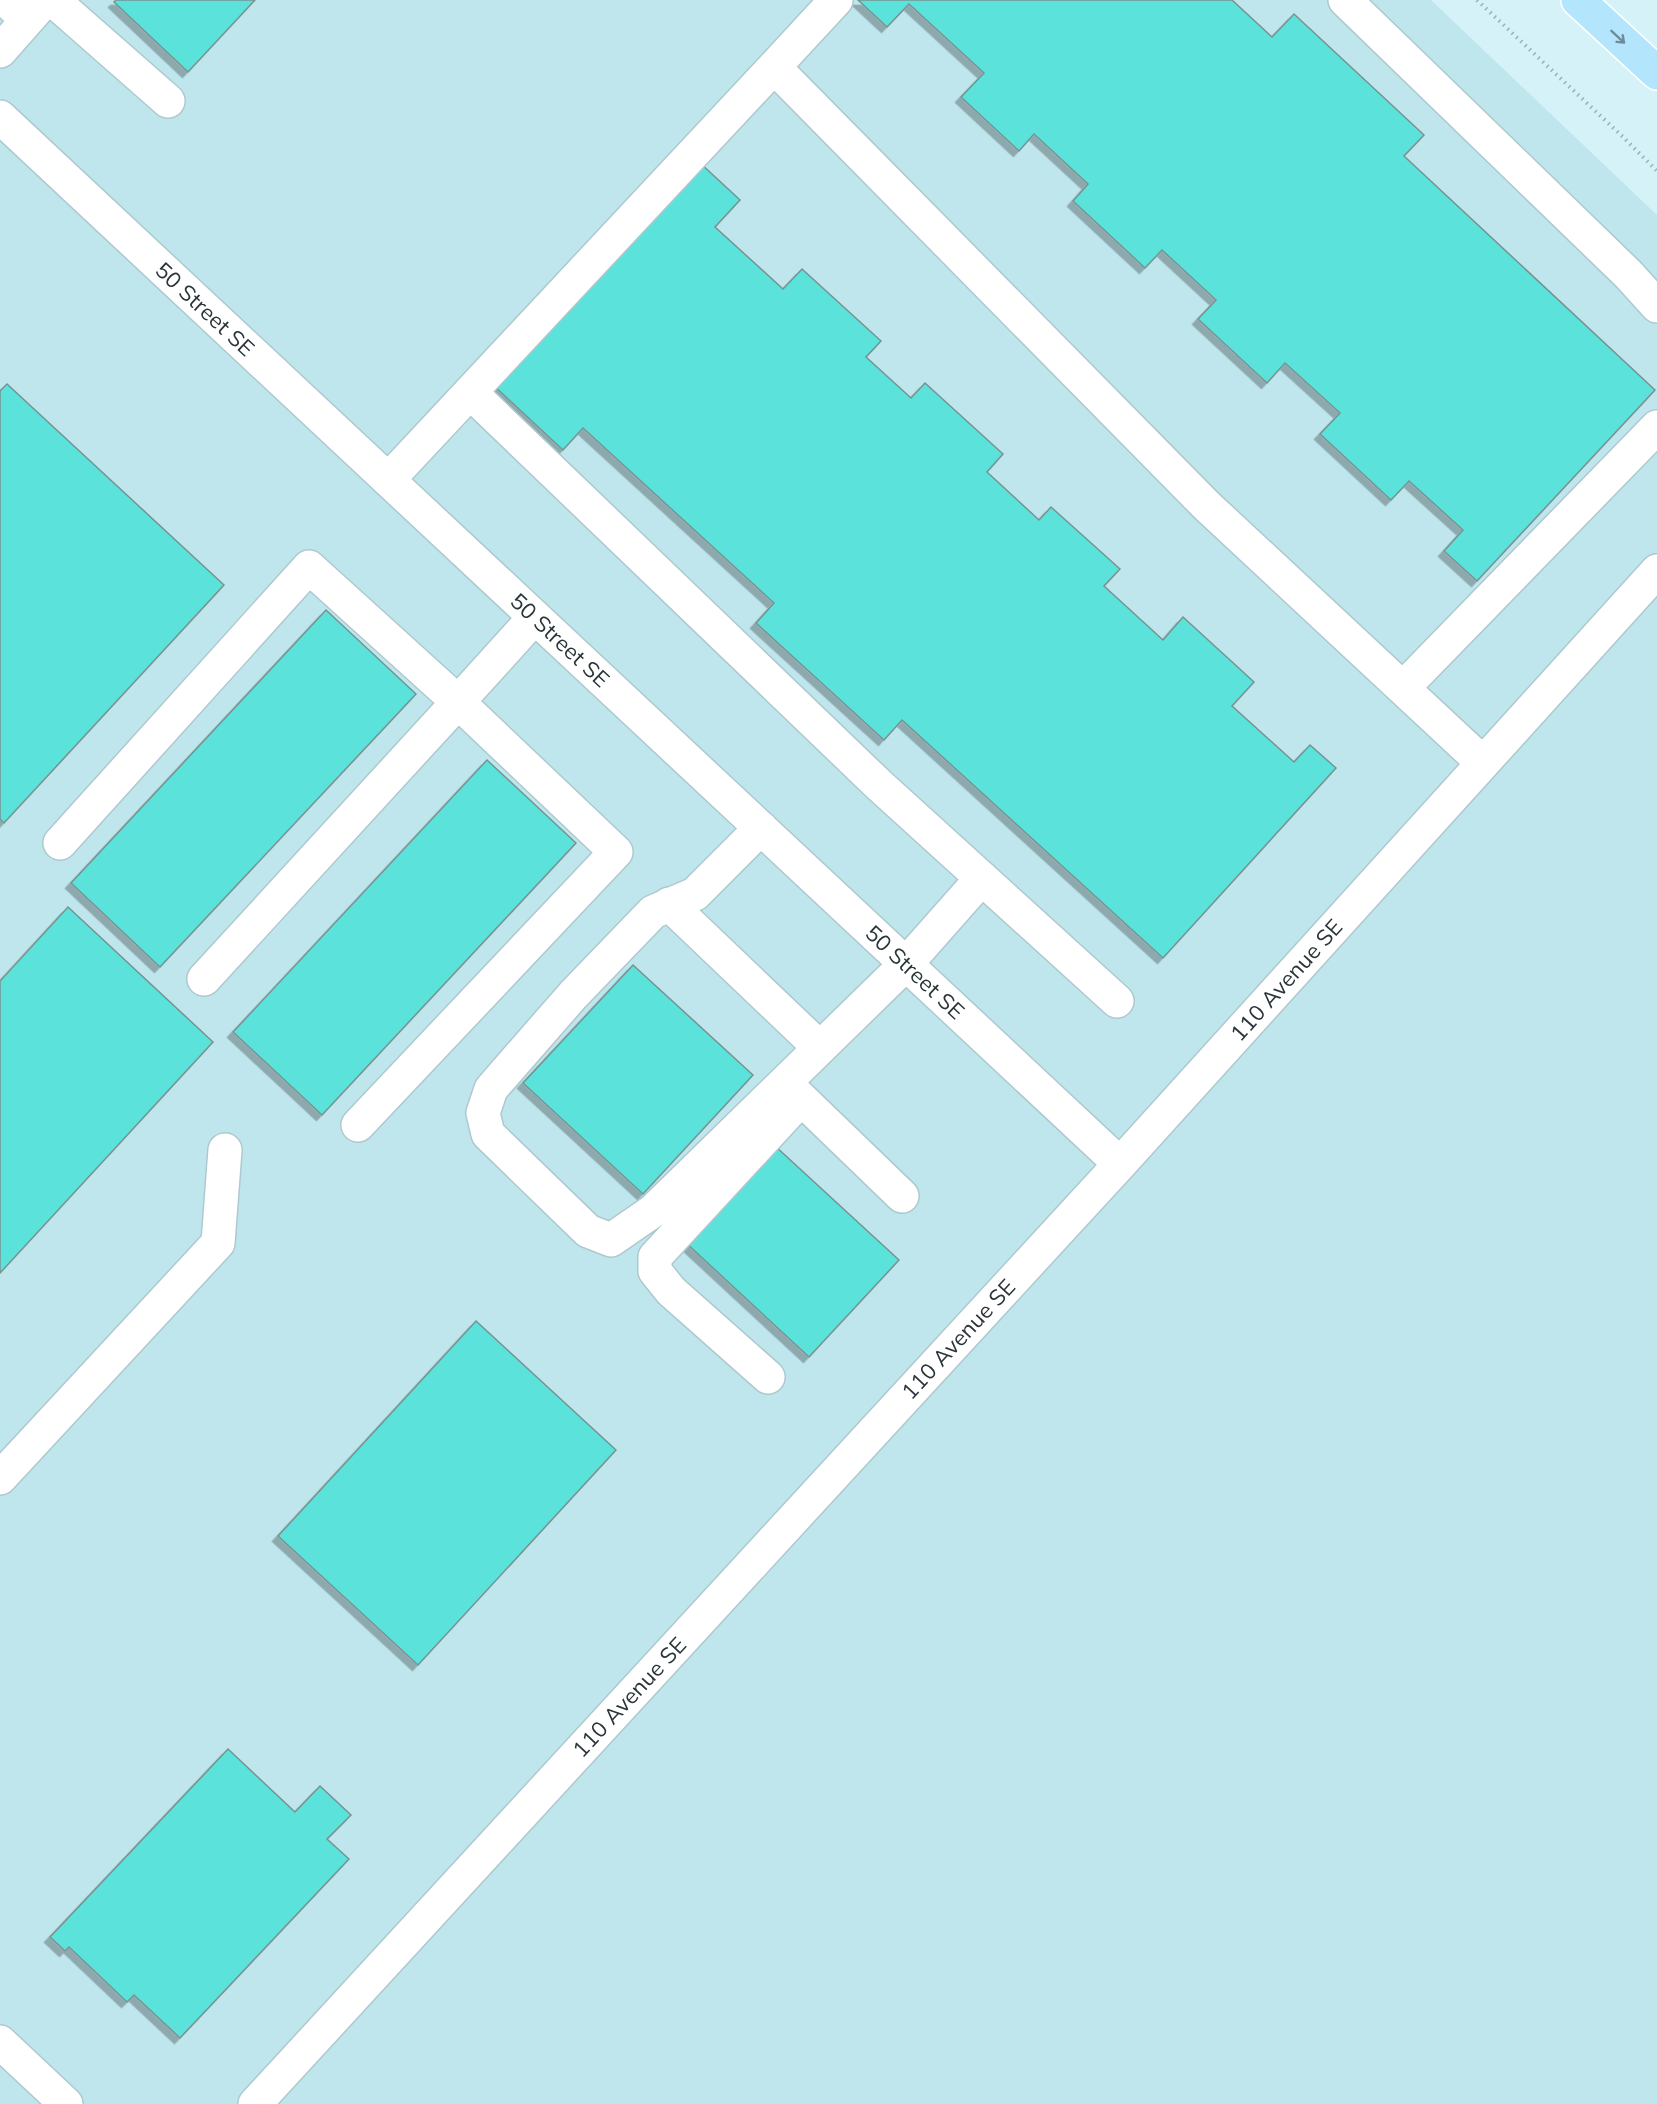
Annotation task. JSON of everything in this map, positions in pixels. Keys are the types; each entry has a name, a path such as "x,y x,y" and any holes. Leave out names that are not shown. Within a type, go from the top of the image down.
{"main road":[{"path":"1578,0 1657,73"}],"street":[{"path":"53,0 168,100"},
{"path":"388,480 836,0"},
{"path":"1345,0 1629,275 1657,306"},
{"path":"0,51 26,7"},
{"path":"774,67 1207,506 1483,763"},
{"name":"50 Street SE","path":"0,117 1120,1164"},
{"path":"470,392 878,784 1117,1001"},
{"path":"1403,688 1657,427"},
{"path":"60,843 309,567 458,702 616,852 358,1125"},
{"name":"110 Avenue SE","path":"255,2104 1120,1164 1657,571"},
{"path":"204,979 535,617"},
{"path":"761,828 695,894 653,912 589,978 491,1089 483,1113 488,1134 588,1231 611,1240 653,1212 793,1091"},
{"path":"768,1377 671,1291 655,1271 655,1257 793,1091 820,1048 906,964 982,878"},
{"path":"669,904 820,1048"},
{"path":"793,1091 902,1196"},
{"path":"0,1478 218,1243 225,1150"},
{"path":"0,2042 66,2104"}],"path":[{"path":"1477,0 1657,171"}],"shaded area":[{"path":"0,0 1431,0 1657,215 1657,2104 0,2104"}],"building":[{"path":"116,0 255,0 188,72 114,2"},
{"path":"858,0 1232,0 1272,37 1294,14 1424,135 1404,156 1655,390 1477,581 1444,551 1463,530 1409,481 1391,500 1320,434 1340,413 1285,363 1267,383 1198,319 1216,300 1162,250 1145,268 1073,201 1088,184 1034,134 1019,151 961,97 984,73 909,4 887,27"},
{"path":"698,161 740,200 715,227 783,289 802,269 881,341 866,357 911,398 925,383 1003,454 987,472 1039,520 1051,507 1120,569 1104,586 1163,640 1183,617 1254,682 1232,706 1294,762 1310,745 1336,768 1163,958 902,720 884,740 756,623 774,603 583,428 563,450 493,385"},
{"path":"7,384 224,585 4,823 0,819 0,391"},
{"path":"326,610 416,694 160,967 71,883"},
{"path":"487,760 576,843 322,1115 233,1032"},
{"path":"68,907 213,1042 0,1273 0,981"},
{"path":"633,965 753,1075 643,1194 523,1083"},
{"path":"774,1145 899,1260 809,1357 685,1242"},
{"path":"476,1321 616,1450 418,1665 278,1536"},
{"path":"228,1749 295,1812 320,1786 351,1815 327,1839 349,1859 180,2038 134,1995 127,2002 69,1947 65,1951 50,1937"}]}
